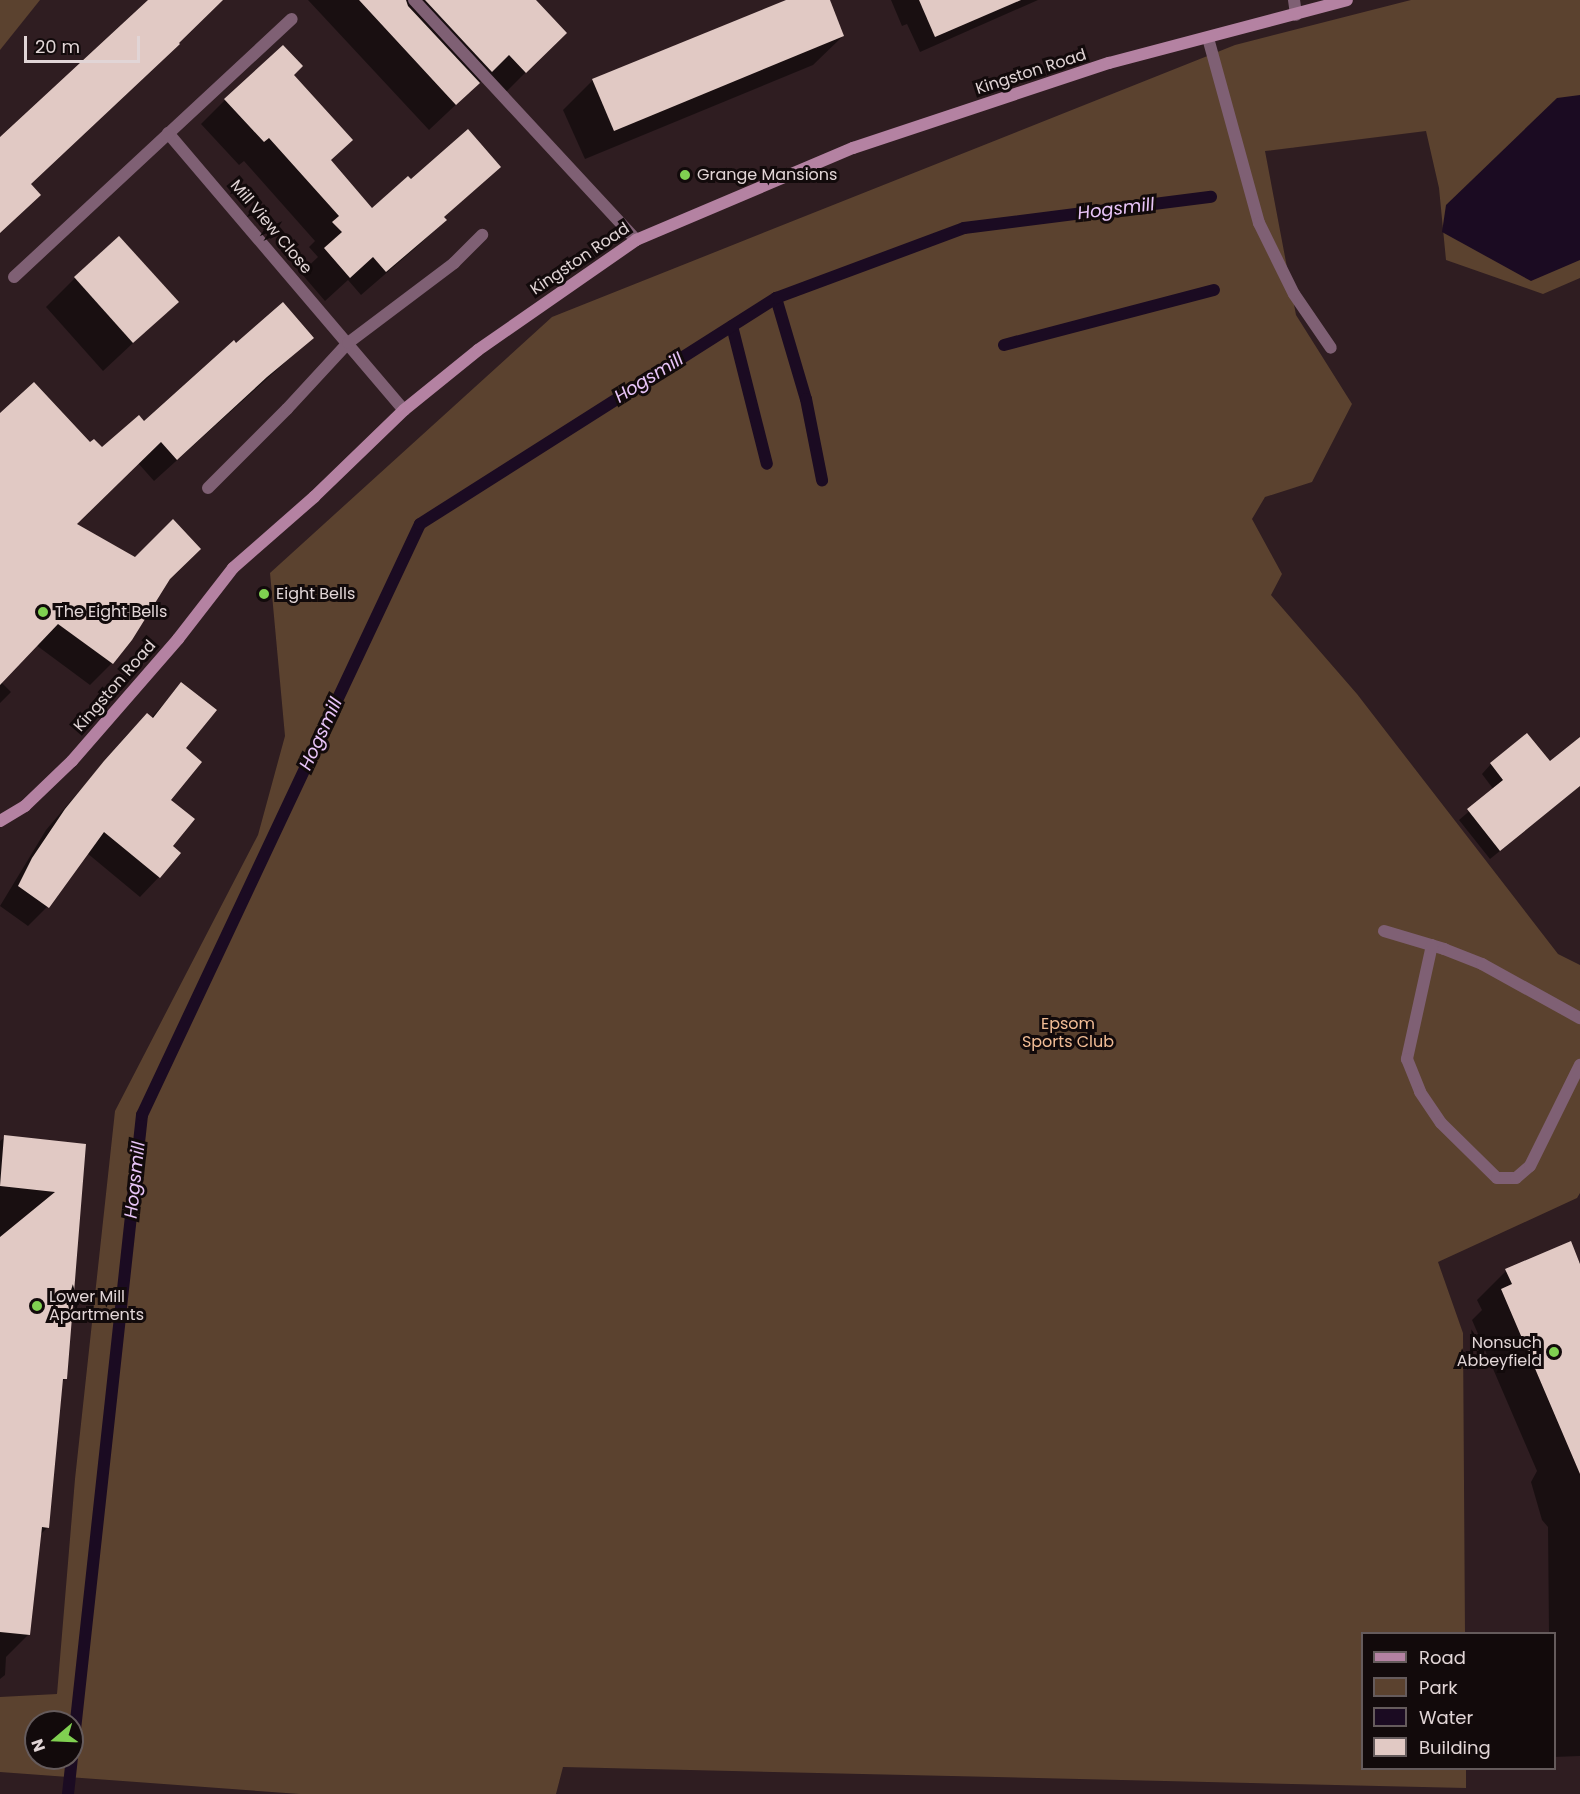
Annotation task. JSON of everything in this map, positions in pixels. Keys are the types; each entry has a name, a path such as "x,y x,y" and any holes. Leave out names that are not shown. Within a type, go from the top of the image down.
{"street":[{"path":"414,0 636,240"},
{"path":"1294,0 1296,15"},
{"name":"Kingston Road","path":"0,820 25,806 72,761 178,639 233,568 314,497 404,410 478,350 636,240 853,148 1109,63 1347,0"},
{"path":"14,277 292,19"},
{"path":"1208,38 1259,223 1294,294 1330,348"},
{"name":"Mill View Close","path":"168,133 404,410"},
{"path":"208,488 287,409 348,343 454,263 482,235"},
{"path":"1384,931 1432,945 1482,964 1580,1018"},
{"path":"1432,945 1407,1059 1420,1092 1441,1123 1497,1178 1516,1178 1530,1166 1580,1065"}],"green space":[{"path":"0,0 40,0 0,50"},
{"name":"Epsom Sports Club","path":"1411,0 1580,0 1580,278 1543,294 1446,260 1439,188 1426,131 1265,151 1296,315 1352,404 1312,482 1265,497 1252,519 1282,574 1271,595 1357,694 1558,954 1580,965 1580,1193 1577,1198 1438,1262 1463,1333 1465,1632 1361,1632 1361,1770 1466,1770 1466,1788 563,1767 556,1794 300,1794 0,1772 0,1697 57,1694 75,1479 115,1111 258,835 285,736 270,573 552,317 1235,45"}],"water":[{"path":"1580,95 1580,260 1531,281 1442,232 1446,205 1557,98"}],"building":[{"path":"148,0 223,0 180,44 31,184 41,195 0,233 0,137"},
{"path":"359,0 406,0 408,6 480,83 456,105"},
{"path":"425,0 536,0 567,33 526,73 509,55 492,72"},
{"path":"786,0 830,0 844,36 614,131 592,79"},
{"path":"919,0 1021,0 935,37"},
{"path":"283,45 303,66 294,75 353,140 331,160 372,208 408,176 411,179 468,129 501,167 444,217 447,220 386,272 373,257 350,278 324,248 342,232 332,222 339,216 269,138 264,142 224,99"},
{"path":"119,236 179,302 133,343 74,277"},
{"path":"283,302 314,338 267,377 177,460 161,442 77,524 135,557 173,519 201,549 170,579 132,640 113,664 58,624 0,685 0,413 34,382 90,442 94,439 102,447 139,415 144,421 234,340 236,343"},
{"path":"181,682 217,710 186,748 202,762 171,800 195,819 173,846 181,853 160,878 104,832 49,908 18,886 32,858 65,809 104,761 147,713 153,718"},
{"path":"1527,733 1550,761 1580,737 1580,786 1500,851 1467,809 1503,780 1490,763"},
{"path":"4,1135 86,1144 67,1379 63,1379 49,1528 42,1527 30,1635 0,1632 0,1237 55,1192 0,1186"},
{"name":"Nonsuch Abbeyfield","path":"1571,1241 1580,1264 1580,1474 1501,1289 1512,1284 1505,1269"}],"waterway":[{"name":"Hogsmill","path":"68,1794 142,1115 420,524 776,298 964,228 1211,197"},
{"path":"1004,345 1214,290"},
{"path":"776,298 806,399 822,480"},
{"path":"732,326 767,464"}],"place":[{"name":"Grange Mansions","path":"685,175"},
{"name":"Eight Bells","path":"264,594"},
{"name":"The Eight Bells","path":"43,612"},
{"name":"Lower Mill Apartments","path":"37,1306"},
{"name":"Nonsuch Abbeyfield","path":"1554,1352"}]}
